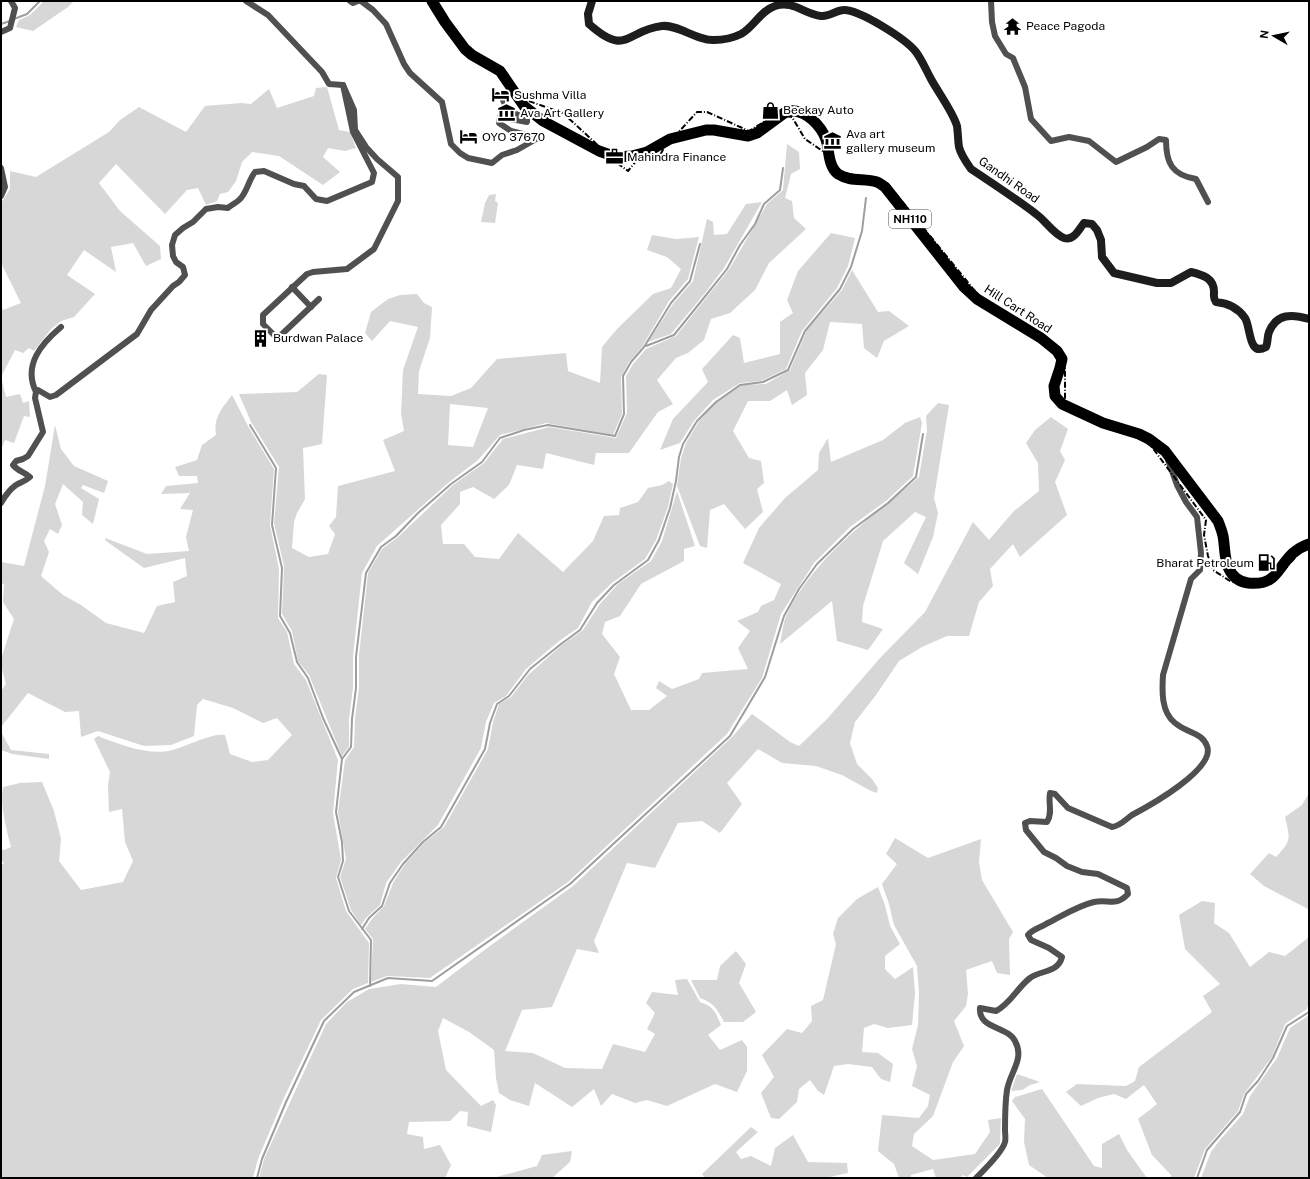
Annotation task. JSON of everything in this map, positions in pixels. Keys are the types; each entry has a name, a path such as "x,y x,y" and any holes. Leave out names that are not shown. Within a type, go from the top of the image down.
{"highway":[{"name":"Hill Cart Road","path":"432,1 465,49 472,55 500,71 524,106 543,121 599,152 616,157 632,156 647,152 670,139 706,130 748,136 757,133 786,110 798,111 803,114 818,125 826,140 833,169 838,174 853,179 878,182 885,187 964,287 972,295 993,310 1041,338 1057,351 1062,359 1054,386 1055,396 1062,404 1103,423 1139,434 1149,439 1165,451 1218,521 1223,534 1228,568 1235,578 1244,582 1255,584 1267,582 1276,575 1293,553 1301,547 1309,544"}],"main road":[{"name":"Gandhi Road","path":"592,1 588,14 589,24 598,33 610,40 624,41 653,28 664,26 685,32 698,38 712,40 727,38 741,34 754,24 764,11 775,6 787,4 820,16 827,16 844,10 877,22 902,38 916,52 956,126 959,147 963,158 970,168 1037,214 1064,238 1071,238 1084,223 1092,224 1097,230 1101,240 1102,257 1114,273 1157,283 1172,283 1191,272 1209,279 1213,284 1213,298 1216,302 1224,303 1236,308 1245,318 1250,330 1251,344 1256,349 1262,350 1266,347 1270,331 1276,321 1285,316 1293,315 1309,319"}],"street":[{"path":"1,32 10,28 15,8 11,1"},
{"path":"246,1 268,15 322,72 329,84 343,85"},
{"path":"350,1 353,3 358,1"},
{"path":"361,1 373,10 386,24 404,64 410,73 442,102 451,144 460,153 468,158 492,163 502,155 517,150 538,138 510,131 499,123 500,117 527,122 527,118 514,113 506,107 502,98 511,88"},
{"path":"991,1 992,22 995,36 1006,54 1013,58 1025,87 1031,119 1051,141 1069,137 1089,141 1116,162 1147,148 1159,139 1166,140 1166,152 1170,164 1178,174 1196,179 1208,202"},
{"path":"319,299 280,336 275,336 263,324 263,315 307,274 313,272 347,269 374,249 398,201 398,177 376,159 355,130 354,110 343,85"},
{"path":"36,392 38,390 50,397 56,396 137,334 151,310 185,275 183,267 176,262 173,256 172,245 175,235 193,222 206,209 218,207 228,208 239,200 247,189 250,179 255,172 264,171 294,184 304,186 316,199 327,201 372,182 374,173 353,132 343,85"},
{"path":"1,168 5,187 1,196"},
{"path":"292,288 311,306"},
{"path":"1,503 15,486 30,477 18,470 13,465 16,461 23,460 28,456 32,447 43,432 35,398 36,392 30,375 31,367 39,350 61,327"},
{"path":"976,1178 991,1163 1005,1142 1007,1090 1020,1053 1016,1041 1010,1034 995,1028 985,1021 980,1012 980,1008 996,1011 1003,1007 1030,978 1054,968 1061,963 1062,957 1049,948 1031,940 1028,935 1031,931 1045,925 1066,912 1095,902 1117,902 1128,894 1127,888 1120,883 1098,874 1082,872 1067,866 1044,852 1026,830 1025,823 1030,821 1047,822 1051,816 1050,793 1055,794 1068,808 1112,827 1118,826 1130,817 1171,793 1190,777 1207,756 1208,747 1204,739 1175,723 1168,716 1162,690 1163,675 1191,579 1200,570 1201,553 1197,517 1186,502 1177,485 1165,451"}],"shaded area":[{"path":"44,1 74,1 68,7 33,31 16,27 19,20 30,15"},
{"path":"327,87 339,130 350,132 356,148 345,151 328,148 323,157 340,172 323,185 279,156 252,152 242,162 236,181 228,192 220,194 217,201 206,205 198,188 187,190 165,214 116,164 99,183 120,211 160,246 161,259 146,266 133,243 111,247 116,272 84,250 67,275 95,294 74,317 61,321 51,329 34,351 29,348 23,353 15,350 1,377 1,305 3,310 21,303 1,263 1,203 10,189 10,171 36,177 109,132 120,120 139,107 186,132 205,106 241,103 251,104 269,89 277,108 314,96 316,88"},
{"path":"787,144 799,152 800,169 791,174 785,198 792,201 794,218 806,229 769,263 755,290 730,313 711,319 704,340 688,353 676,358 657,380 673,404 658,412 629,453 596,453 594,465 546,453 543,469 517,465 509,485 494,499 473,487 460,492 460,504 441,525 443,544 464,544 475,557 499,559 518,533 563,572 593,541 604,516 619,515 620,508 638,502 648,488 662,485 669,481 673,484 668,507 656,540 645,559 612,583 592,602 578,628 559,641 526,669 506,696 494,703 486,722 481,748 438,825 401,862 386,883 380,905 361,925 351,910 340,877 346,859 338,812 345,760 354,747 355,718 359,687 359,655 368,573 382,549 398,537 453,485 484,463 503,439 549,427 616,438 627,413 626,376 633,364 646,349 676,336 730,268 767,204 783,190"},
{"path":"496,194 495,201 498,203 495,223 481,222 485,203 489,195"},
{"path":"762,202 724,268 705,293 671,334 648,342 673,304 693,281 707,219 713,222 714,235 727,234 746,204"},
{"path":"831,233 855,238 848,266 837,288 802,331 786,369 761,381 740,383 713,400 694,421 680,443 660,450 673,419 708,382 702,369 733,335 740,338 744,363 780,354 780,322 793,313 787,300 798,271"},
{"path":"652,235 676,239 699,237 688,279 669,301 642,347 629,362 621,377 622,414 613,435 546,423 500,435 478,460 448,483 377,546 362,573 353,656 353,688 349,719 349,747 342,756 309,675 298,661 292,631 282,614 284,566 274,523 279,467 251,422 239,394 297,392 319,374 327,375 322,444 303,448 305,499 294,522 292,548 309,557 328,554 335,534 329,526 336,517 338,486 395,471 383,440 404,431 401,414 403,370 418,327 390,321 372,341 365,333 371,312 388,299 400,295 417,294 424,303 432,307 430,338 419,371 418,394 451,396 471,388 497,359 566,353 568,371 600,383 602,347 617,329 653,294 671,288 681,269 667,257 647,250","holes":["450,404 488,408 473,447 448,445"]},
{"path":"852,270 878,312 889,311 909,326 884,341 877,358 864,348 862,324 830,322 823,350 805,373 807,395 792,405 787,390 770,401 748,401 733,431 749,458 761,461 764,483 757,489 763,512 745,529 724,504 710,510 707,548 700,546 677,486 681,458 686,443 699,421 717,401 741,385 766,384 790,370 807,330 842,290"},
{"path":"1,377 6,397 20,394 23,403 29,401 30,417 24,416 14,443 5,440 1,450"},
{"path":"232,395 248,426 274,469 270,525 279,569 278,618 287,632 294,664 306,680 338,760 333,813 341,860 336,878 346,911 369,943 368,983 353,989 321,1020 283,1100 258,1159 253,1178 1,1178 1,866 4,863 1,859 1,849 4,850 11,847 5,825 2,802 3,787 20,783 42,782 54,811 61,839 59,861 81,890 123,882 133,861 125,842 122,809 109,812 108,785 110,772 94,739 98,736 133,748 160,752 175,749 205,738 225,735 230,754 252,762 268,760 292,735 277,718 263,723 233,708 203,699 197,705 194,736 171,745 144,746 98,731 81,737 79,711 65,712 28,693 1,727 1,691 6,684 1,666 1,659 14,619 3,602 4,584 1,583 1,562 24,566 45,486 55,425 61,449 74,466 108,481 104,493 83,485 81,488 99,499 93,524 82,515 83,502 63,484 55,504 62,525 58,534 50,529 44,541 49,552 41,576 63,595 81,605 106,623 144,633 157,606 175,602 173,582 187,576 185,558 144,568 106,541 105,538 147,554 189,551 186,537 193,510 180,509 190,493 161,494 166,486 198,483 197,476 179,476 175,467 197,460 202,445 216,435 215,429 217,418"},
{"path":"938,403 949,405 934,498 938,513 933,537 918,574 904,563 926,517 915,512 883,541 863,606 862,622 883,629 868,650 837,641 832,601 780,644 787,614 799,593 813,574 828,556 846,539 919,477 927,430 926,416"},
{"path":"920,417 922,423 913,476 886,501 850,527 814,563 781,614 762,678 727,734 568,882 430,978 387,976 371,982 373,939 365,929 384,906 393,883 405,864 425,842 444,827 488,749 493,722 499,704 511,697 528,675 562,645 583,630 600,604 618,584 651,561 662,541 677,491 695,546 684,549 684,561 641,584 620,616 605,622 602,634 620,657 614,674 631,710 649,710 667,696 656,688 659,681 672,689 699,679 702,673 748,669 738,648 750,631 737,621 758,612 761,606 774,600 781,584 743,563 759,528 785,498 818,470 819,453 828,438 831,462 883,440 905,423"},
{"path":"1051,417 1068,429 1060,451 1065,460 1055,482 1067,515 1020,557 1013,544 990,569 993,586 979,602 969,636 947,636 922,647 899,661 876,695 855,722 850,743 857,764 872,779 878,788 877,793 842,775 816,766 782,763 758,749 727,783 742,804 720,833 702,821 678,823 655,868 627,863 594,941 599,953 577,949 552,1007 522,1010 505,1051 533,1053 565,1068 602,1069 613,1044 645,1052 655,1034 647,1029 655,1013 646,1003 652,992 678,995 675,980 687,979 700,1002 714,1010 717,1016 721,1025 708,1035 720,1050 742,1040 747,1047 747,1071 737,1092 715,1084 667,1106 647,1100 635,1103 612,1094 601,1106 594,1089 572,1107 535,1083 529,1106 510,1100 499,1093 496,1078 494,1050 469,1032 443,1018 438,1031 446,1070 481,1106 493,1100 496,1105 491,1132 467,1126 468,1112 460,1111 450,1121 409,1122 407,1134 423,1137 424,1149 440,1145 451,1165 445,1178 259,1178 264,1159 326,1024 347,1002 369,989 401,984 436,987 573,886 733,736 752,714 790,742 799,746 827,719 881,657 925,612 973,522 989,540 1014,511 1039,491 1038,463 1026,443 1035,430"},
{"path":"1,732 11,750 49,754 49,759 12,754 1,750"},
{"path":"1309,793 1308,909 1264,886 1250,874 1269,853 1276,857 1285,847 1289,835 1285,817 1302,805"},
{"path":"895,838 928,858 981,839 979,862 982,880 1013,932 1009,939 1010,975 997,973 992,961 966,970 968,994 966,1006 954,1021 964,1046 953,1062 933,1116 914,1134 912,1146 933,1160 975,1154 990,1132 988,1120 1001,1118 1000,1144 967,1177 963,1175 959,1178 936,1178 933,1169 911,1175 911,1178 899,1178 894,1164 878,1151 882,1115 919,1118 928,1106 930,1095 912,1086 917,1066 912,1049 918,1025 919,994 917,966 894,925 882,884 897,864 886,854"},
{"path":"878,887 885,905 890,926 900,944 885,956 885,969 895,979 913,967 915,993 912,1025 888,1028 874,1024 864,1028 862,1052 878,1053 893,1064 890,1082 881,1079 872,1067 848,1064 834,1066 824,1095 818,1091 810,1080 799,1089 797,1102 779,1119 771,1118 761,1093 774,1077 762,1055 787,1029 802,1033 812,1021 811,1006 823,1000 836,944 833,934 838,918 857,899"},
{"path":"1202,901 1215,903 1214,923 1229,933 1250,967 1269,952 1285,956 1309,937 1309,999 1307,1009 1285,1024 1272,1057 1244,1094 1238,1111 1205,1149 1194,1178 1171,1178 1171,1175 1152,1155 1138,1119 1157,1104 1144,1085 1126,1099 1114,1094 1098,1098 1081,1106 1066,1092 1077,1084 1126,1086 1135,1081 1139,1067 1212,1012 1203,996 1220,984 1185,949 1179,915"},
{"path":"736,951 746,964 739,983 756,1012 743,1022 724,1022 715,1007 709,1002 700,998 691,980 717,980 720,966"},
{"path":"1309,1015 1309,1178 1201,1178 1211,1152 1243,1114 1250,1096 1277,1058 1290,1028"},
{"path":"1017,1074 1040,1082 1030,1085 1022,1090 1011,1091"},
{"path":"1042,1089 1094,1166 1102,1168 1102,1144 1119,1134 1127,1150 1147,1178 1048,1178 1029,1165 1024,1142 1025,1119 1012,1101 1015,1097"},
{"path":"751,1127 758,1132 736,1152 741,1159 751,1156 771,1166 775,1148 793,1135 808,1162 847,1163 848,1173 825,1178 705,1178 702,1174"},
{"path":"572,1151 570,1162 552,1178 493,1178 537,1166 542,1155"}],"waterway":[{"path":"14,19 27,14 40,1"},
{"path":"1,24 10,21"},
{"path":"646,346 674,335 727,269 740,245 755,224 764,204 780,190 783,168"},
{"path":"362,929 369,918 382,906 390,883 403,864 423,842 441,827 485,749 490,723 497,704 509,696 530,669 580,630 597,603 614,585 648,560 659,540 670,508 676,481 679,457 683,444 697,421 716,402 740,385 763,382 788,370 805,331 840,289 851,267 862,231 866,198"},
{"path":"370,986 371,940 349,911 338,877 343,861 342,842 336,812 342,759 351,747 352,719 356,688 356,657 366,573 381,547 396,536 418,513 451,484 482,462 500,438 524,430 548,425 615,436 624,414 623,376 631,362 644,347 671,303 690,281 700,244"},
{"path":"250,425 276,468 272,525 282,568 280,616 290,633 297,662 308,678 323,718 342,759"},
{"path":"257,1178 262,1159 286,1102 324,1021 354,992 388,978 432,981 570,884 730,736 765,677 784,616 799,589 817,564 853,529 888,503 916,477 923,434"},
{"path":"1197,1178 1207,1150 1240,1112 1246,1094 1258,1081 1273,1058 1287,1026 1309,1012"}],"railway":[{"path":"434,1 462,43 484,64 504,71 520,98 563,113 617,163 628,171 641,155 659,157 664,148 697,112 707,112 749,131 775,115 792,117 805,139 830,156 836,171 887,183 979,296 1019,320 1061,349 1065,360 1065,401 1103,423 1149,443 1206,520 1204,535 1208,556 1213,570 1230,581 1263,587 1275,580 1302,550 1309,547"}],"place":[{"name":"Peace Pagoda","path":"1013,26"},
{"name":"Sushma Villa","path":"501,95"},
{"name":"Beekay Auto","path":"770,110"},
{"name":"Ava Art Gallery","path":"507,113"},
{"name":"OYO 37670","path":"469,137"},
{"name":"Ava art gallery museum","path":"833,141"},
{"name":"Mahindra Finance","path":"614,157"},
{"name":"Burdwan Palace","path":"260,338"},
{"name":"Bharat Petroleum","path":"1267,563"}]}
